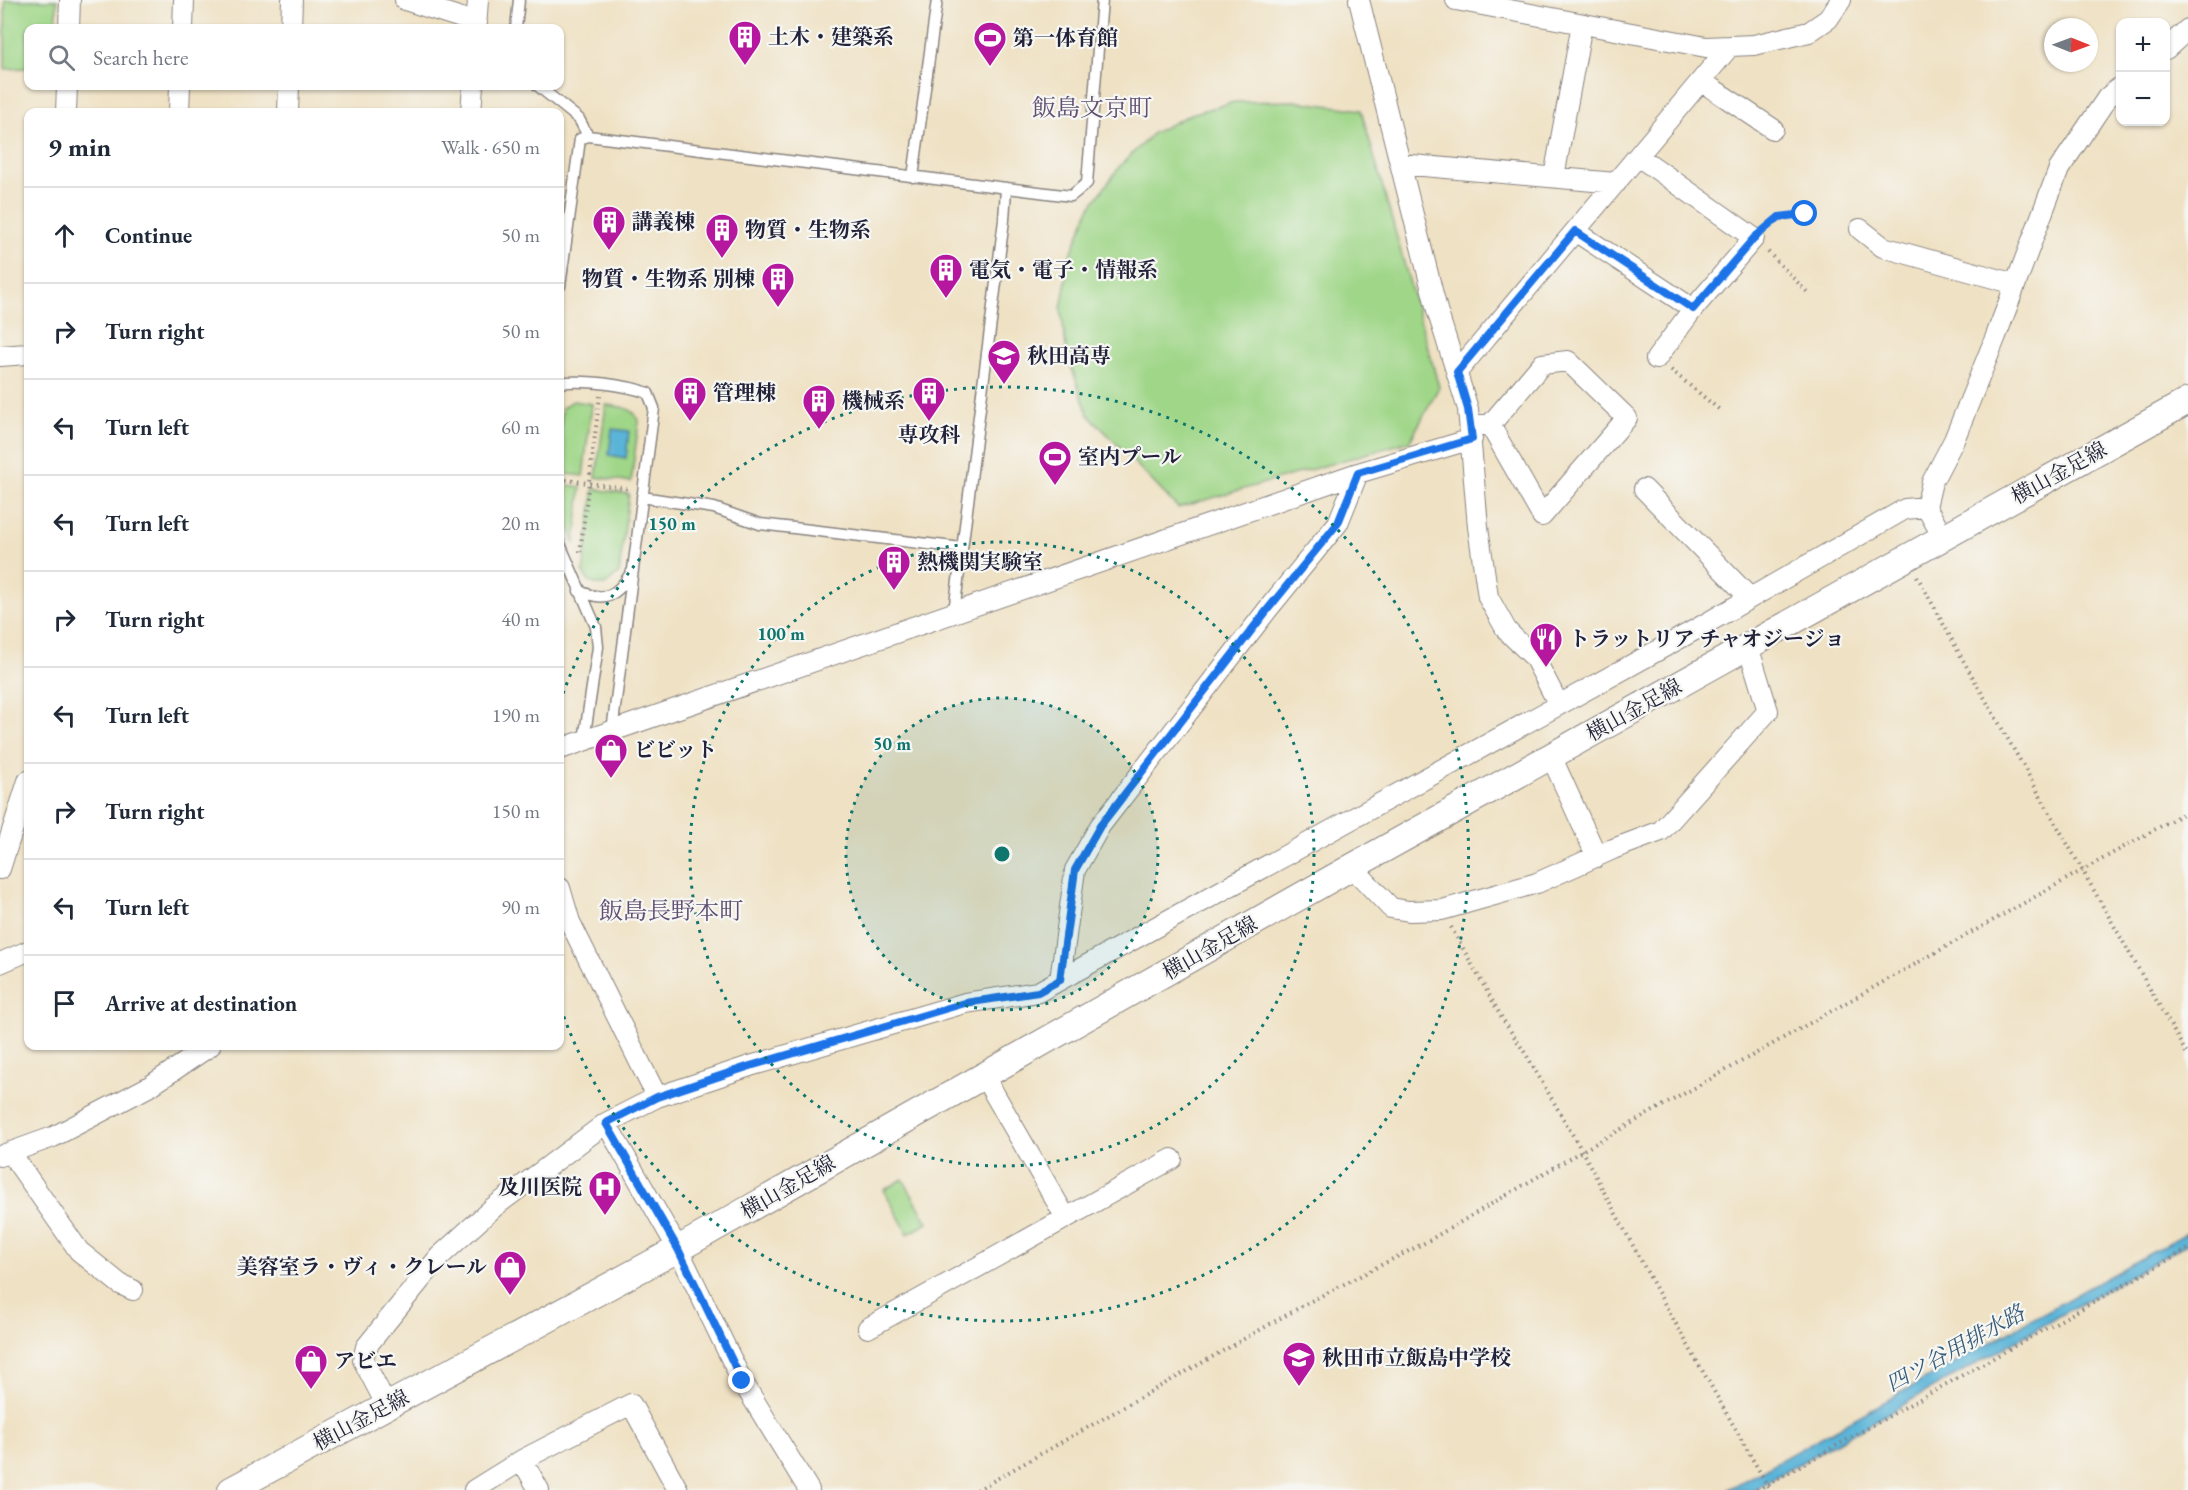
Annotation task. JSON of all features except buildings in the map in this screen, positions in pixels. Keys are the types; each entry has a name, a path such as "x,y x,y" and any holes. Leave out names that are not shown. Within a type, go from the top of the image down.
{"street":[{"path":"69,24 70,0"},
{"path":"183,24 184,0"},
{"path":"291,24 292,0"},
{"path":"405,0 471,24"},
{"path":"477,24 478,0"},
{"path":"1359,0 1437,310 1468,409 1478,527 1488,597 1507,631 1534,657 1559,705"},
{"path":"1456,0 1706,48 1754,45 1809,32 1828,19 1841,0"},
{"path":"1554,177 1582,24"},
{"path":"2170,45 2188,29"},
{"path":"1457,372 1730,46"},
{"path":"1701,81 1773,129"},
{"path":"66,108 67,90"},
{"path":"179,108 180,90"},
{"path":"288,108 289,90"},
{"path":"471,108 473,90"},
{"path":"1942,537 1926,507 1932,482 1954,440 2059,169 2107,98 2116,91"},
{"path":"1638,156 1754,238 1693,309 1656,359"},
{"path":"1401,164 1616,183"},
{"path":"1860,228 1883,247 2015,284"},
{"path":"1575,231 1693,309"},
{"path":"0,356 24,354"},
{"path":"564,748 1358,473 1490,425 1542,364 1568,361 1627,418 1542,516 1490,425"},
{"name":"横山金足線","path":"231,1490 678,1249 1353,867 2188,401"},
{"path":"1060,980 1075,870 1100,826 1268,609 1338,523 1358,473"},
{"path":"1644,489 1750,598"},
{"path":"387,1406 363,1360 366,1347 439,1257 494,1207 606,1123 657,1097 750,1066 965,1003 1038,992 1559,705 1905,508 1926,507"},
{"path":"1353,867 1390,908 1409,911 1442,910 1537,883 1661,831 1768,711 1748,646"},
{"path":"1551,756 1597,857"},
{"path":"0,869 24,794"},
{"path":"564,902 570,922 657,1097"},
{"path":"0,963 24,953"},
{"path":"133,1290 120,1284 79,1251 5,1154 52,1137 150,1086 204,1050"},
{"path":"984,1076 1066,1218"},
{"path":"606,1123 678,1249 742,1381 809,1490"},
{"path":"868,1328 1172,1159"},
{"path":"474,1490 522,1460 631,1404 678,1490"},
{"path":"522,1460 539,1490"}],"lane":[{"path":"516,24 519,0"},
{"path":"913,177 937,0"},
{"path":"564,257 580,140 588,136 1006,189 1071,195 1087,183 1102,0"},
{"path":"543,90 579,119 588,136"},
{"path":"954,612 1006,189"},
{"path":"564,382 572,381 637,389 648,393 654,408 612,731"},
{"path":"643,494 714,508 760,524 962,548"},
{"path":"564,554 596,627 598,647 584,740"},
{"path":"577,588 595,598 608,597 621,588 633,571"}],"path":[{"path":"1805,214 1779,217 1754,238 1808,293"},
{"path":"1656,359 1721,411"},
{"path":"577,588 601,385"},
{"path":"564,480 643,494"},
{"path":"1912,567 2188,1056"},
{"path":"977,1490 1311,1301 1428,1241 1582,1151 2188,811"},
{"path":"1442,910 1502,1018 1527,1056 1582,1151 1659,1294 1770,1490"},
{"path":"1757,1490 2188,1250"}],"green space":[{"path":"5,0 57,0 56,24 24,24 24,68 5,69"},
{"path":"1295,101 1361,110 1439,387 1410,441 1178,508 1088,414 1067,355 1061,309 1070,256 1089,209 1120,166 1153,133 1191,114 1234,102"},
{"path":"573,401 592,404 583,476 564,474 564,407"},
{"path":"606,405 630,410 639,421 631,482 596,477"},
{"path":"564,485 581,487 575,544 564,512"},
{"path":"594,489 629,494 619,573 605,585 592,583 583,573"},
{"path":"903,1179 928,1223 908,1234 884,1190"}],"water":[{"path":"612,429 629,431 626,458 609,455"},
{"name":"四ツ谷用排水路","path":"2188,1232 2188,1243 1753,1490 1727,1490"}],"place":[{"name":"土木・建築系","path":"745,66"},
{"name":"第一体育館","path":"990,67"},
{"name":"講義棟","path":"609,251"},
{"name":"物質・生物系","path":"722,259"},
{"name":"電気・電子・情報系","path":"946,299"},
{"name":"物質・生物系 別棟","path":"778,308"},
{"name":"秋田高専","path":"1004,385"},
{"name":"管理棟","path":"690,422"},
{"name":"専攻科","path":"929,422"},
{"name":"機械系","path":"819,430"},
{"name":"室内プール","path":"1055,486"},
{"name":"熱機関実験室","path":"894,591"},
{"name":"トラットリア チャオジージョ","path":"1546,668"},
{"name":"ビビット","path":"611,779"},
{"name":"及川医院","path":"605,1216"},
{"name":"美容室ラ・ヴィ・クレール","path":"510,1296"},
{"name":"秋田市立飯島中学校","path":"1299,1387"},
{"name":"アビエ","path":"311,1390"}],"district":[{"name":"飯島文京町","path":"1092,108"},
{"name":"飯島長野本町","path":"671,911"}],"route":[{"path":"742,1381 678,1249 606,1123 657,1097 750,1066 965,1003 1038,992 1060,980 1075,870 1100,826 1268,609 1338,523 1358,473 1472,439 1468,409 1457,372 1575,231 1693,309 1754,238 1779,217 1805,214"}]}
